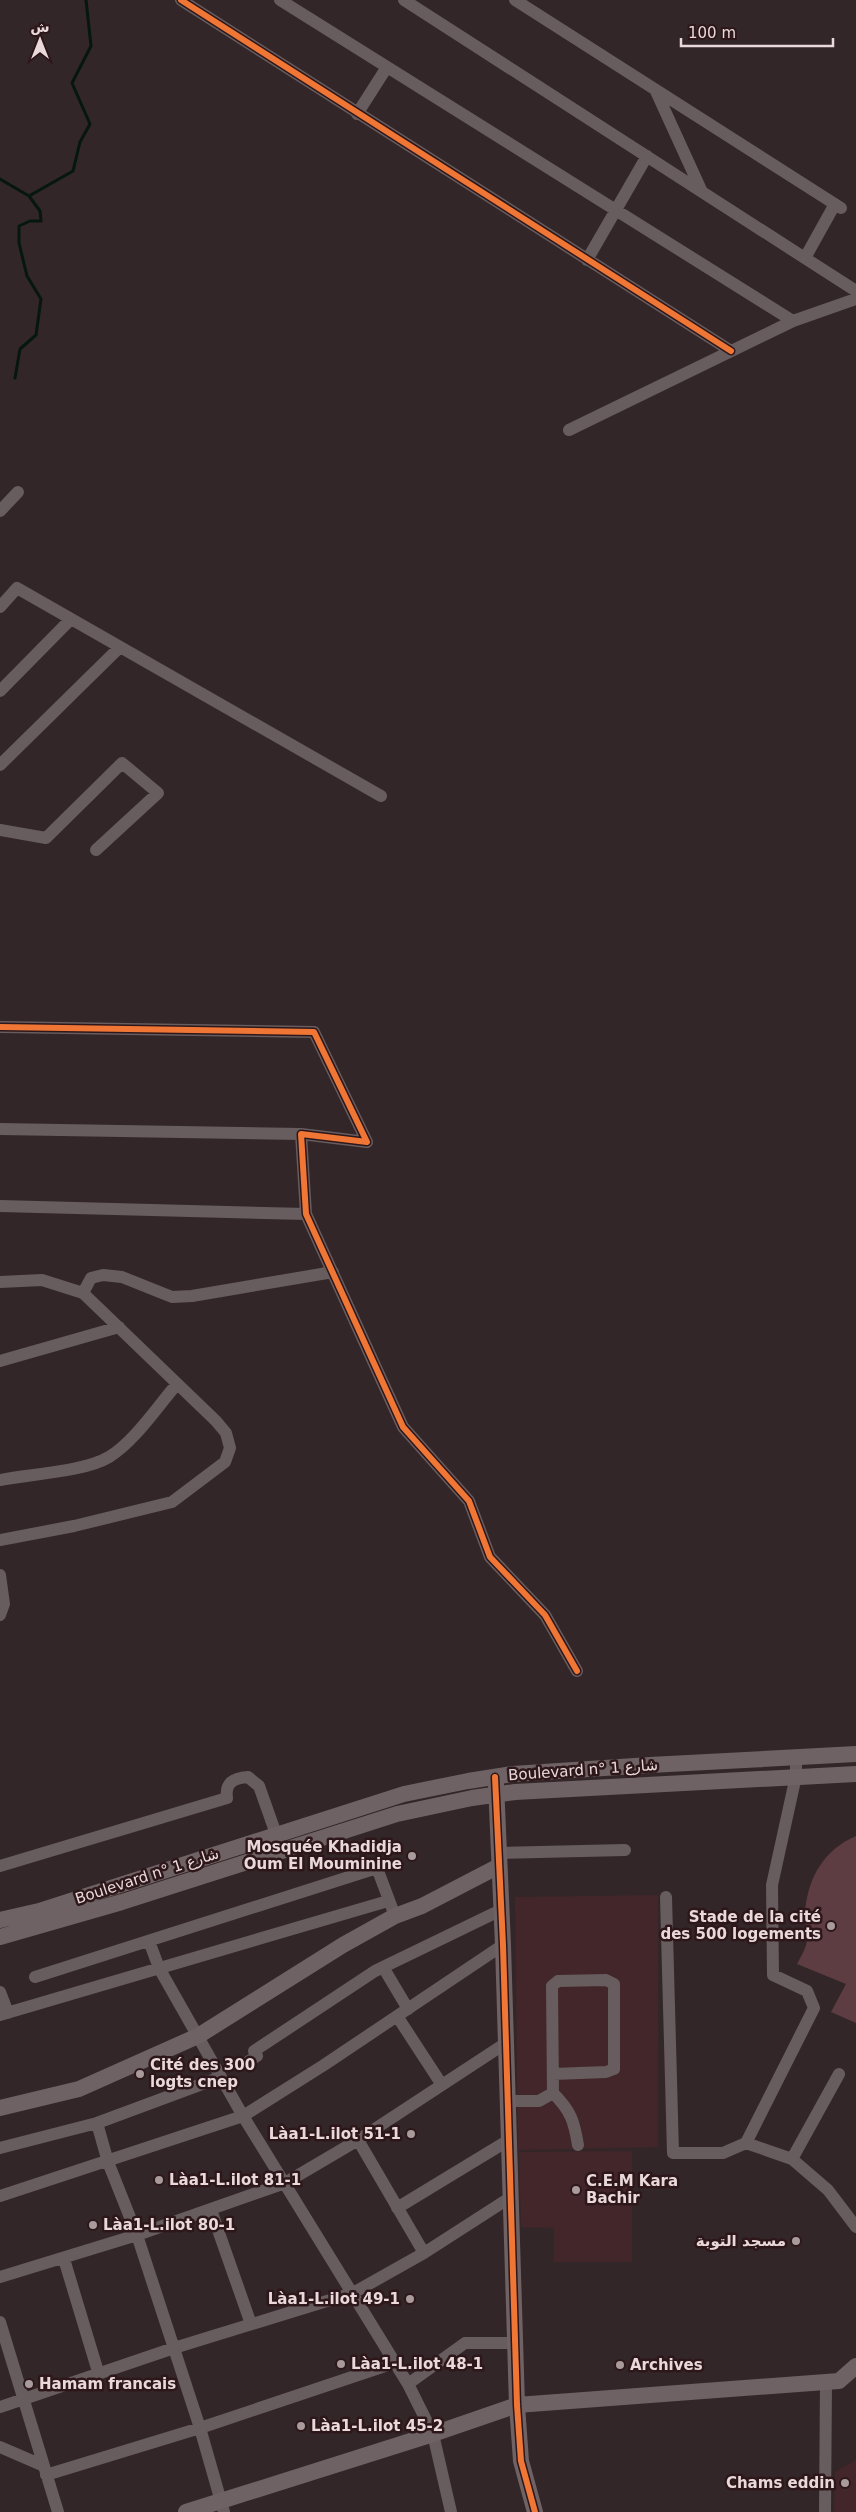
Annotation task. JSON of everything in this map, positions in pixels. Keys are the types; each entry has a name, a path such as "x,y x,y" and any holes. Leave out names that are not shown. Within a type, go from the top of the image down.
{"street":[{"path":"181,0 356,114 731,352"},
{"path":"280,0 793,321"},
{"path":"404,0 856,291"},
{"path":"515,0 838,206 805,258"},
{"path":"356,114 387,67"},
{"path":"655,89 702,192"},
{"path":"587,260 647,156"},
{"path":"569,430 793,321 856,299"},
{"path":"0,511 18,492"},
{"path":"2,601 17,588 381,796"},
{"path":"0,691 71,619"},
{"path":"0,765 120,647"},
{"path":"0,830 46,838 122,763 158,793 96,850"},
{"path":"0,1027 314,1032 367,1142 301,1134 0,1130"},
{"path":"301,1134 306,1214 403,1427 469,1501 490,1557 545,1615 577,1671"},
{"path":"0,1206 306,1214"},
{"path":"83,1293 91,1278 103,1275 122,1277 172,1297 192,1296 332,1272"},
{"path":"0,1282 42,1280 83,1293 216,1420 226,1433 230,1448 225,1462 172,1502 74,1526 0,1540"},
{"path":"0,1362 120,1327"},
{"path":"0,1480 82,1466 107,1458 121,1448 177,1384"},
{"path":"0,1575 4,1604 0,1615"},
{"name":"Boulevard n° شارع 1","path":"0,1920 39,1911 404,1794 496,1777 796,1756 856,1754"},
{"path":"666,1896 673,2153 723,2153 746,2143 814,2008 807,1991 773,1975 772,1885 796,1776 796,1756"},
{"name":"Boulevard n° شارع 1","path":"0,1937 114,1905 397,1814 496,1795 856,1774"},
{"path":"0,1866 227,1798 229,1784 240,1778 248,1777 259,1786 276,1834"},
{"path":"496,1777 510,2140 517,2405 521,2461 535,2512"},
{"path":"0,2108 79,2089 198,2036 343,1944 395,1916 422,1906 499,1860 625,1850"},
{"path":"35,1977 377,1868 395,1916"},
{"path":"0,1992 4,2014 388,1901"},
{"path":"246,2063 257,2056 254,2051 383,1967 501,1910"},
{"path":"150,1941 159,1968 243,2116 408,2384 433,2434 451,2512"},
{"path":"0,2196 243,2116 503,1945"},
{"path":"383,1967 408,2009"},
{"path":"553,2074 606,2072 614,2069 614,1984 606,1980 558,1981 552,1986 553,2093 565,2104 574,2119 578,2145"},
{"path":"397,2016 442,2085"},
{"path":"0,2277 64,2259 285,2184 358,2140 506,2043"},
{"path":"792,2159 839,2074"},
{"path":"0,2148 97,2123 221,2077"},
{"path":"508,2102 538,2102 553,2093"},
{"path":"97,2123 108,2162 137,2235 200,2428 223,2506"},
{"path":"358,2140 424,2253"},
{"path":"397,2208 510,2140"},
{"path":"746,2143 792,2159 828,2190 856,2227"},
{"path":"0,2407 174,2348 353,2293 424,2253 511,2197"},
{"path":"211,2210 251,2324"},
{"path":"64,2259 99,2375"},
{"path":"0,2322 58,2512"},
{"path":"408,2384 465,2343 516,2343"},
{"path":"0,2447 45,2470 200,2428 394,2363"},
{"path":"186,2512 223,2506 517,2405 839,2381 856,2366"},
{"path":"825,2512 826,2382"}],"shaded area":[{"name":"Stade de la cité des 500 logements","path":"856,1836 856,2023 831,2012 846,1984 797,1964 807,1942 805,1912 814,1876 835,1849"},
{"path":"658,1895 658,2147 518,2150 515,1897"},
{"name":"C.E.M Kara Bachir","path":"632,2151 632,2262 554,2262 554,2228 521,2227 519,2152"},
{"name":"Chams eddin","path":"856,2460 856,2512 834,2512 835,2472"}],"waterway":[{"path":"15,378 20,349 36,335 41,299 27,276 19,243 19,226 30,221 41,221 40,211 29,196 73,171 80,142 90,124 72,83 91,46 86,0"},
{"path":"0,179 29,196"}],"cycle path":[{"path":"181,0 731,351"},
{"path":"0,1027 314,1032 367,1142 301,1134 306,1214 403,1427 469,1501 490,1557 545,1615 577,1671"},
{"path":"495,1777 503,1945 517,2405 521,2461 535,2512"}],"place":[{"name":"Mosquée Khadidja Oum El Mouminine","path":"412,1856"},
{"name":"Stade de la cité des 500 logements","path":"831,1926"},
{"name":"Cité des 300 logts cnep","path":"140,2074"},
{"name":"Làa1-L.ilot 51-1","path":"411,2134"},
{"name":"Làa1-L.ilot 81-1","path":"159,2180"},
{"name":"C.E.M Kara Bachir","path":"576,2190"},
{"name":"Làa1-L.ilot 80-1","path":"93,2225"},
{"name":"مسجد التوبة","path":"796,2241"},
{"name":"Làa1-L.ilot 49-1","path":"410,2299"},
{"name":"Làa1-L.ilot 48-1","path":"341,2364"},
{"name":"Archives","path":"620,2365"},
{"name":"Hamam francais","path":"29,2384"},
{"name":"Làa1-L.ilot 45-2","path":"301,2426"},
{"name":"Chams eddin","path":"845,2483"}]}
